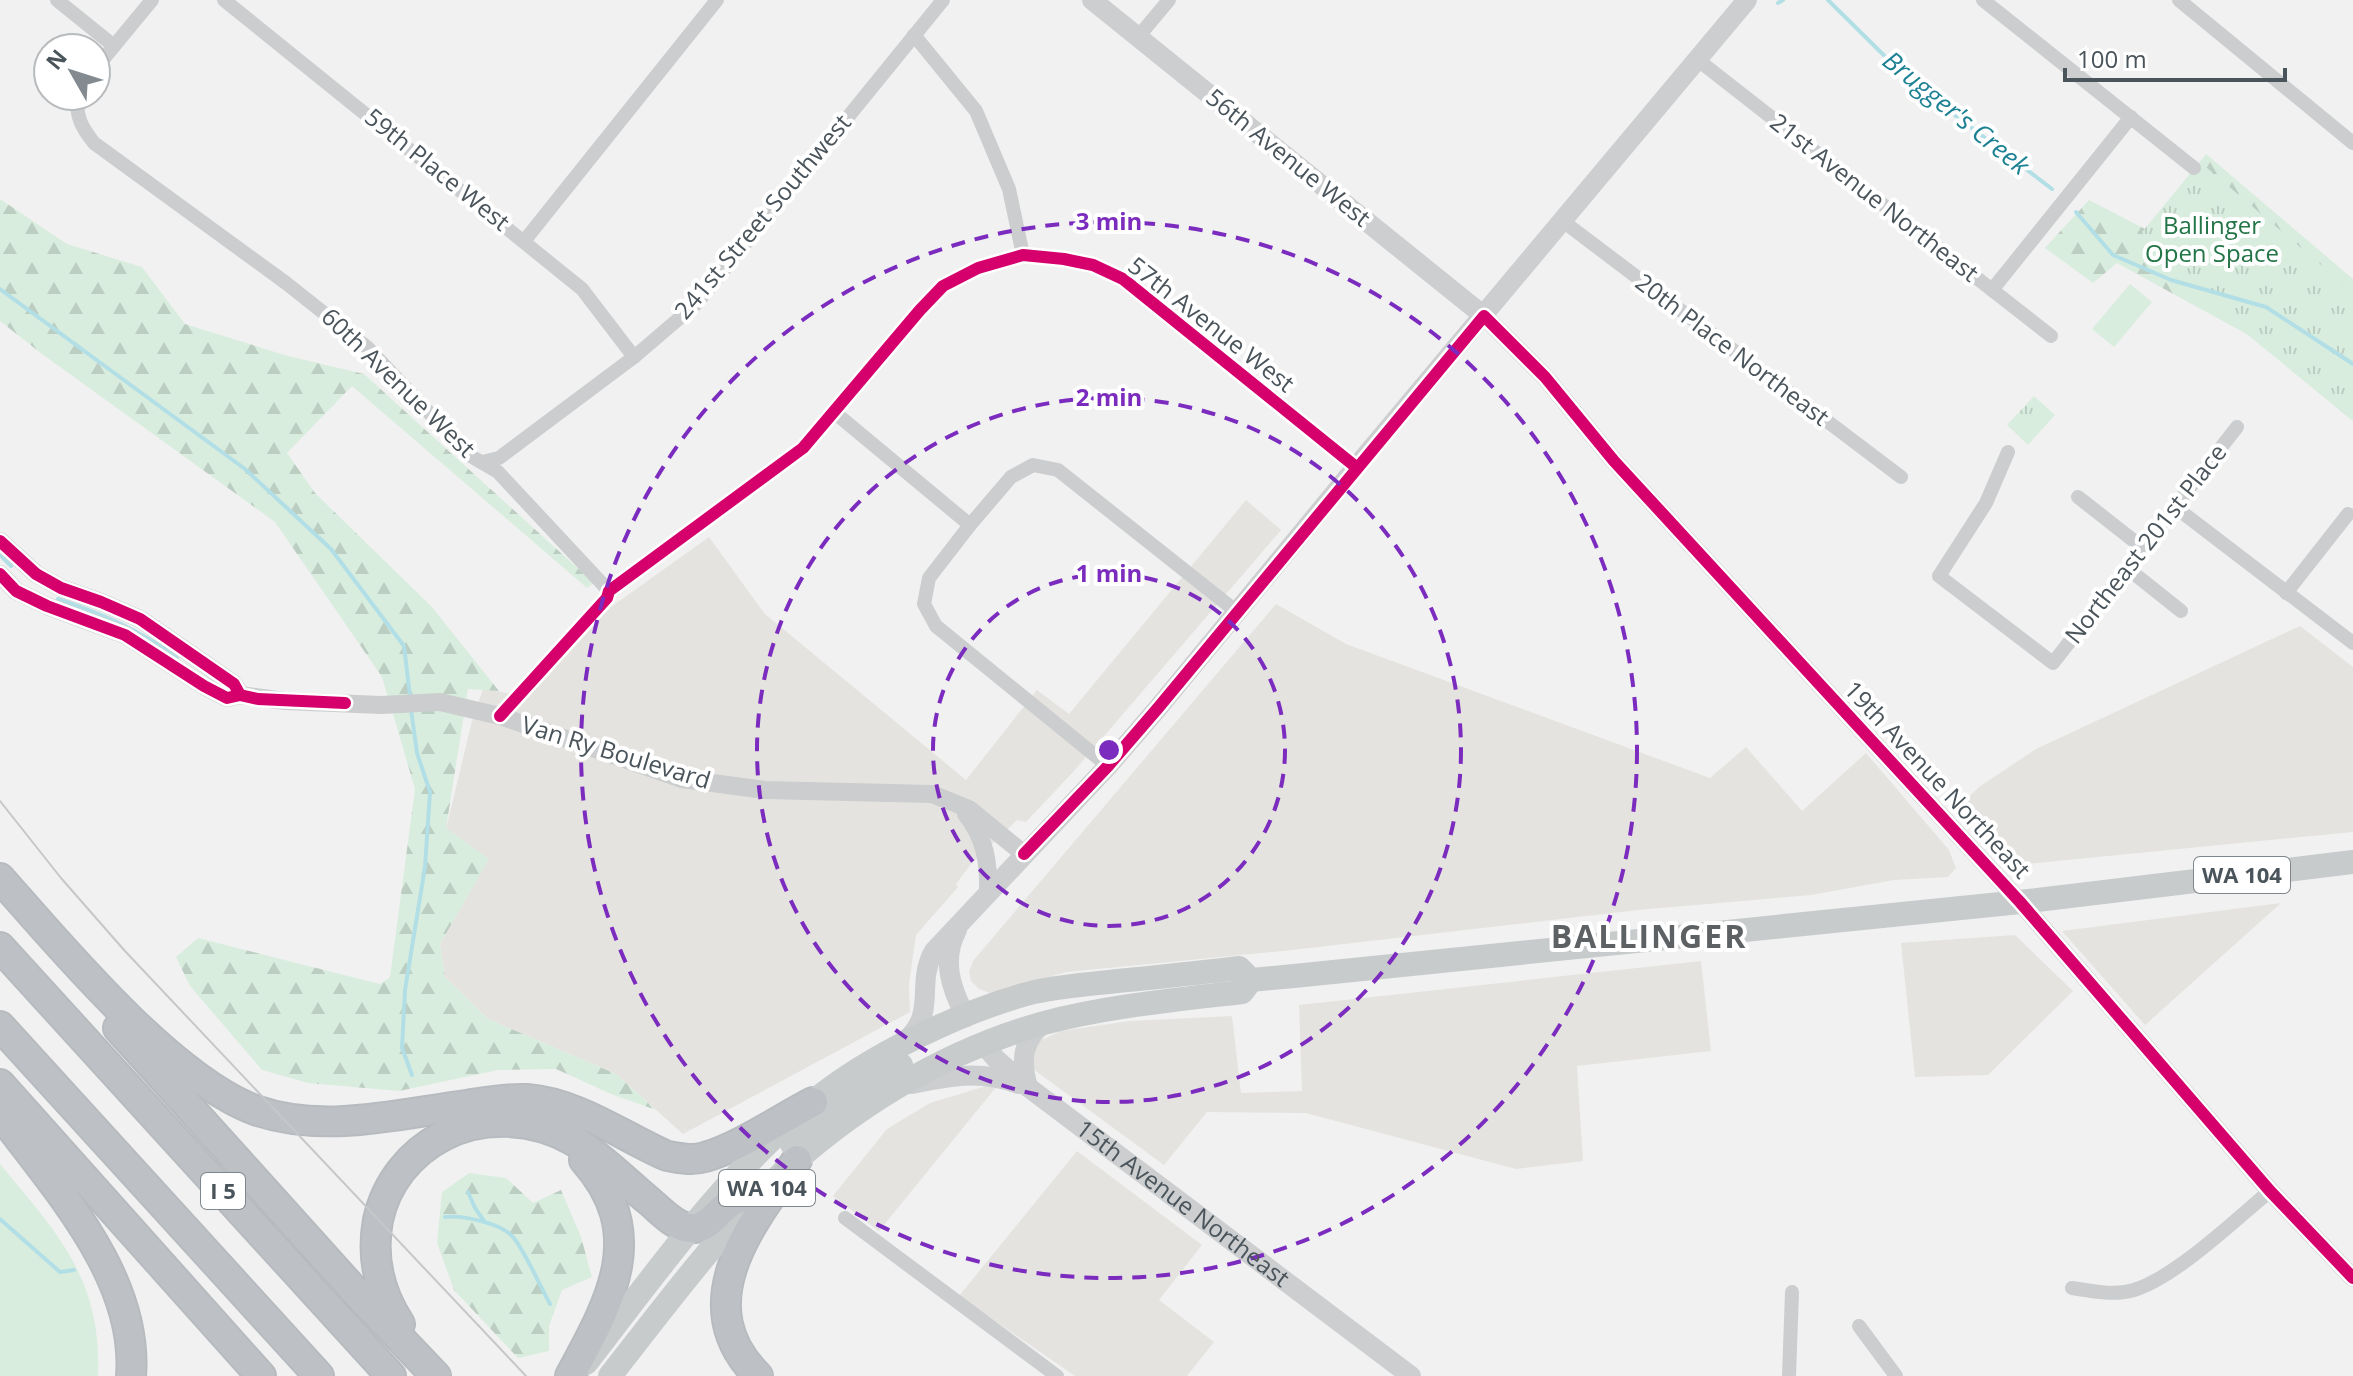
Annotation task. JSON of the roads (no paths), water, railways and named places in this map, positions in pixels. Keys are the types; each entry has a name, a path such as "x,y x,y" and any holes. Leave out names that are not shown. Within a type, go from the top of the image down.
{"highway":[{"path":"0,878 89,975 153,1038 209,1084 258,1111 325,1122 507,1099 539,1101 572,1110 667,1156 684,1159 703,1158 727,1149 813,1102"},
{"path":"0,889 90,998 354,1290 436,1376"},
{"path":"0,935 54,1006"},
{"name":"I 5","path":"0,947 391,1376"},
{"name":"I 5","path":"0,1026 319,1376"},
{"path":"0,1084 261,1376"},
{"path":"0,1113 92,1240 109,1269 128,1324 131,1376"},
{"path":"436,1376 395,1317 375,1263 375,1236 380,1209 399,1173 431,1142 454,1130 477,1124 500,1121 526,1124 573,1140 673,1221 691,1228 701,1227 728,1202 739,1198"},
{"path":"526,1124 569,1147 595,1173 612,1202 619,1232 619,1261 611,1295 573,1376"},
{"path":"0,1134 92,1240"},
{"path":"758,1376 740,1352 729,1323 726,1290 730,1267 750,1226 797,1160"}],"main road":[{"name":"56th Avenue West","path":"1092,0 1484,316"},
{"path":"896,1049 911,1036 922,1020 926,1001 926,964 934,951 1108,766 1747,0"},
{"name":"WA 104","path":"610,1376 745,1210 797,1160 847,1121 897,1088 983,1044 1043,1024 1132,1005 1242,992 1251,980 2020,902 2353,862"},
{"path":"660,1312 682,1271 735,1209 739,1198 779,1155 826,1114 904,1062 950,1037 966,1017 953,987 948,962 952,940 961,923"},
{"name":"WA 104","path":"573,1376 691,1228 762,1149 813,1102 896,1049 966,1017 1035,992 1239,968 1251,980"},
{"path":"983,1044 991,1027 1002,1016 1077,997 1114,981"},
{"name":"15th Avenue Northeast","path":"966,1017 996,1059 1028,1087 1411,1376"},
{"path":"1028,1087 1022,1068 1023,1056 1027,1043 1043,1024"},
{"path":"897,1088 969,1074 991,1075 1028,1087"}],"street":[{"path":"57,0 114,46"},
{"path":"112,48 152,0"},
{"name":"59th Place West","path":"224,0 582,289 634,357"},
{"path":"525,240 717,0"},
{"name":"241st Street Southwest","path":"482,462 499,458 634,357 696,304 943,0"},
{"path":"1138,37 1169,0"},
{"path":"1983,0 2194,168"},
{"path":"2179,0 2353,143"},
{"path":"500,716 607,598 609,591 803,448 943,286 978,268 1023,255 1009,189 976,111 914,35"},
{"name":"21st Avenue Northeast","path":"1698,60 2051,336"},
{"name":"60th Avenue West","path":"76,112 94,143 368,348 469,455 498,472 609,591"},
{"path":"1992,290 2131,117"},
{"name":"20th Place Northeast","path":"1564,222 1901,477"},
{"name":"57th Avenue West","path":"1023,255 1093,265 1123,279 1356,467"},
{"name":"19th Avenue Northeast","path":"1484,316 1545,377 1614,461 2020,902 2270,1191 2353,1278"},
{"path":"834,412 970,525"},
{"name":"Northeast 201st Place","path":"2008,452 1986,503 1939,576 2053,663 2237,427"},
{"path":"1108,766 936,626 924,604 929,578 970,525 1011,477 1033,465 1058,470 1237,612"},
{"path":"2078,497 2143,548"},
{"path":"2175,507 2353,643"},
{"path":"2286,593 2348,514"},
{"path":"0,541 36,574 61,588 140,619 234,684 240,695"},
{"path":"2127,568 2181,611"},
{"name":"Van Ry Boulevard","path":"0,574 16,591 125,635 227,698 240,695 285,701 392,705 440,702 500,716 682,779 711,784 831,792 912,791 932,794 957,802 1024,854"},
{"path":"957,802 983,840 988,864 988,892"},
{"path":"2072,1288 2101,1292 2131,1291 2161,1279 2270,1191"},
{"path":"845,1218 1057,1376"},
{"path":"1789,1376 1792,1292"},
{"path":"1859,1326 1896,1376"}],"waterway":[{"name":"Brugger's Creek","path":"1778,3 1783,0"},
{"name":"Brugger's Creek","path":"1828,0 1910,81 2052,189"},
{"name":"Brugger's Creek","path":"2076,212 2113,255 2171,280 2266,307 2353,364"},
{"path":"0,289 245,469 331,549 404,646 410,696"},
{"path":"0,555 11,566"},
{"path":"58,599 120,624 177,658"},
{"path":"411,709 417,753 430,792 425,867 405,990 402,1048 412,1075"},
{"path":"468,1192 484,1221"},
{"path":"445,1217 480,1221 506,1231 516,1241 550,1304"},
{"path":"0,1219 60,1272 74,1270"}],"tram line":[{"path":"0,801 124,950 526,1376"}],"district":[{"name":"BALLINGER","path":"1649,937"}],"park label":[{"name":"Ballinger Open Space","path":"2212,240"}]}
